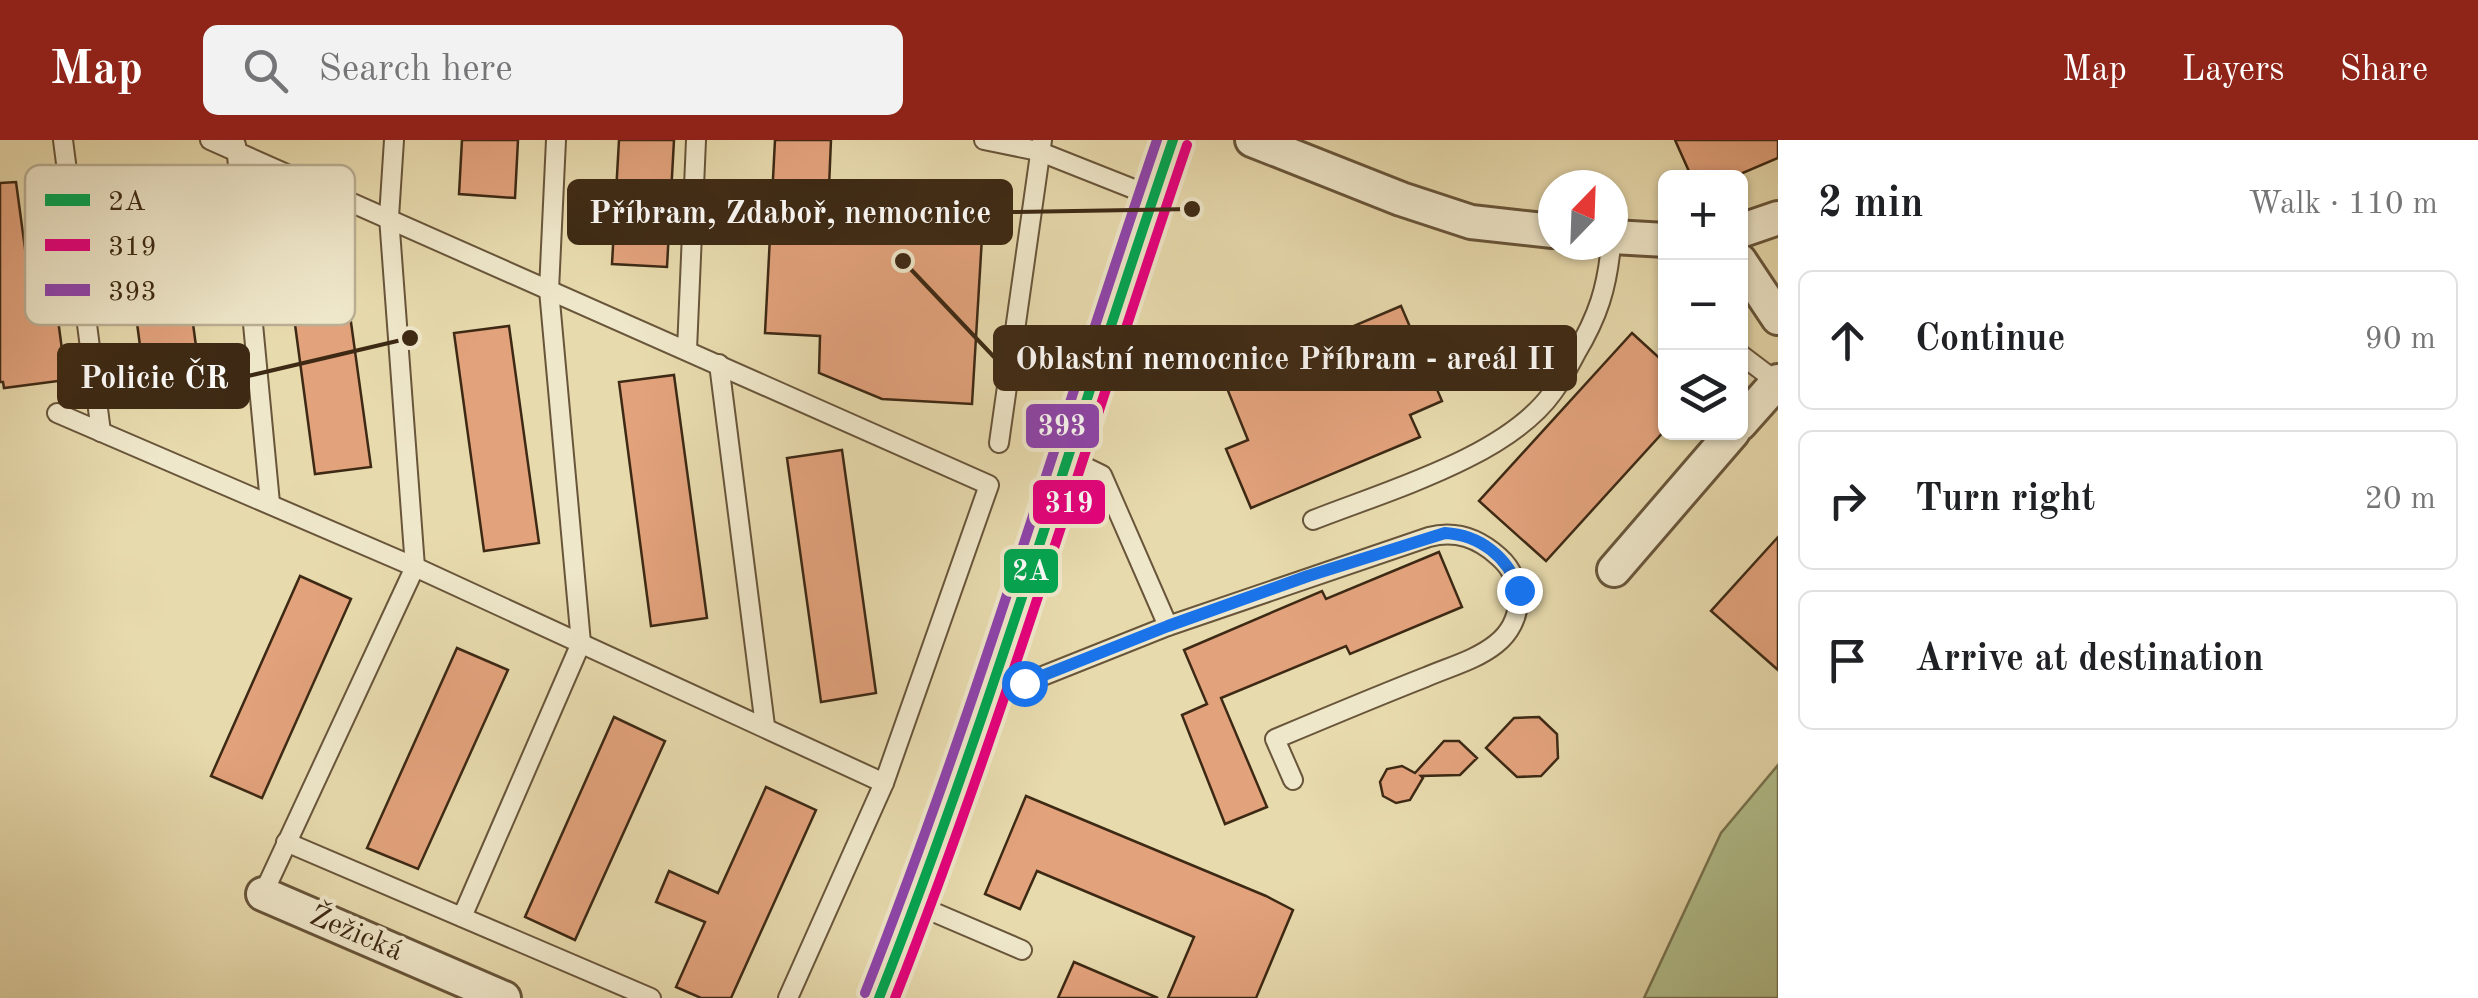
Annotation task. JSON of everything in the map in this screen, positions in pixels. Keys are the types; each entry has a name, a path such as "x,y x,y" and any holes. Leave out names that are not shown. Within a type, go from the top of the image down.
{"street":[{"path":"879,998 918,905 1173,140"},
{"path":"1252,140 1401,199 1472,222 1538,229"},
{"path":"1748,227 1778,218"},
{"path":"1628,238 1658,240"},
{"path":"1748,273 1778,318"},
{"path":"1748,415 1777,381"},
{"path":"1614,570 1726,440"},
{"name":"Žežická","path":"262,894 504,998"}],"lane":[{"path":"63,140 66,165"},
{"path":"210,140 236,146 277,165"},
{"path":"262,894 415,567 389,217 394,140"},
{"path":"462,917 581,643 549,290 556,140"},
{"path":"687,350 696,140"},
{"path":"984,140 1040,146 1154,197"},
{"path":"999,443 1040,146"},
{"path":"355,201 989,485 884,783 788,998"},
{"path":"1313,520 1471,456 1514,430 1552,394 1588,333 1608,283 1610,260"},
{"path":"87,325 101,432"},
{"path":"253,325 270,503"},
{"path":"1748,360 1777,381"},
{"path":"719,364 765,726"},
{"path":"57,413 415,567 884,783"},
{"path":"1069,458 1102,475 1168,626"},
{"path":"995,679 1024,683 1308,576 1445,533 1461,534 1482,544 1512,571 1519,590 1518,612 1510,630 1496,644 1275,739 1294,780"},
{"path":"286,842 462,917 617,991 651,998"},
{"path":"918,905 1022,950"}],"green space":[{"path":"1778,765 1778,998 1644,998 1721,833"}],"building":[{"path":"462,140 518,140 515,198 459,194"},
{"path":"619,140 674,140 667,267 612,264"},
{"path":"775,140 831,140 827,234 925,239 929,183 985,187 972,404 882,399 819,373 820,336 765,333"},
{"path":"1675,140 1778,140 1778,158 1748,171 1688,170"},
{"path":"16,182 25,248 25,325 59,325 66,380 4,388 0,382 0,183"},
{"path":"1401,306 1442,401 1410,415 1420,437 1251,508 1226,449 1248,440 1224,381"},
{"path":"137,325 193,325 202,391 147,398"},
{"path":"295,325 351,325 371,467 315,474"},
{"path":"509,326 539,543 484,551 454,333"},
{"path":"1632,333 1658,357 1658,438 1546,561 1479,501"},
{"path":"674,375 707,618 651,626 619,382"},
{"path":"842,450 876,693 821,702 787,458"},
{"path":"1778,537 1778,670 1711,611"},
{"path":"1439,552 1462,607 1350,654 1346,646 1221,698 1267,807 1225,824 1182,715 1207,704 1184,650 1322,591 1326,599"},
{"path":"300,576 351,599 262,798 211,776"},
{"path":"457,648 508,670 418,869 367,848"},
{"path":"614,717 665,741 575,940 525,917"},
{"path":"1539,717 1557,734 1558,758 1541,776 1517,777 1486,748 1514,718"},
{"path":"1444,741 1459,741 1477,758 1460,775 1421,776 1410,800 1396,803 1383,796 1380,782 1387,769 1402,766 1415,773"},
{"path":"766,787 816,810 731,998 701,998 676,987 705,922 656,902 669,871 718,893"},
{"path":"1026,796 1293,910 1256,998 1168,998 1194,937 1037,871 1020,909 985,894"},
{"path":"1074,962 1158,998 1058,998"}],"transit line":[{"name":"393","path":"865,993 980,675 1157,140"},
{"name":"2A","path":"879,998 995,678 1173,140"},
{"name":"319","path":"895,998 1010,680 1187,145"}],"place":[{"name":"Příbram, Zdaboř, nemocnice","path":"1192,209"},
{"name":"Oblastní nemocnice Příbram - areál II","path":"903,261"},
{"name":"Policie ČR","path":"410,338"}],"route":[{"path":"1024,683 1168,626 1429,536 1461,534 1482,544 1512,571 1519,590"}]}
